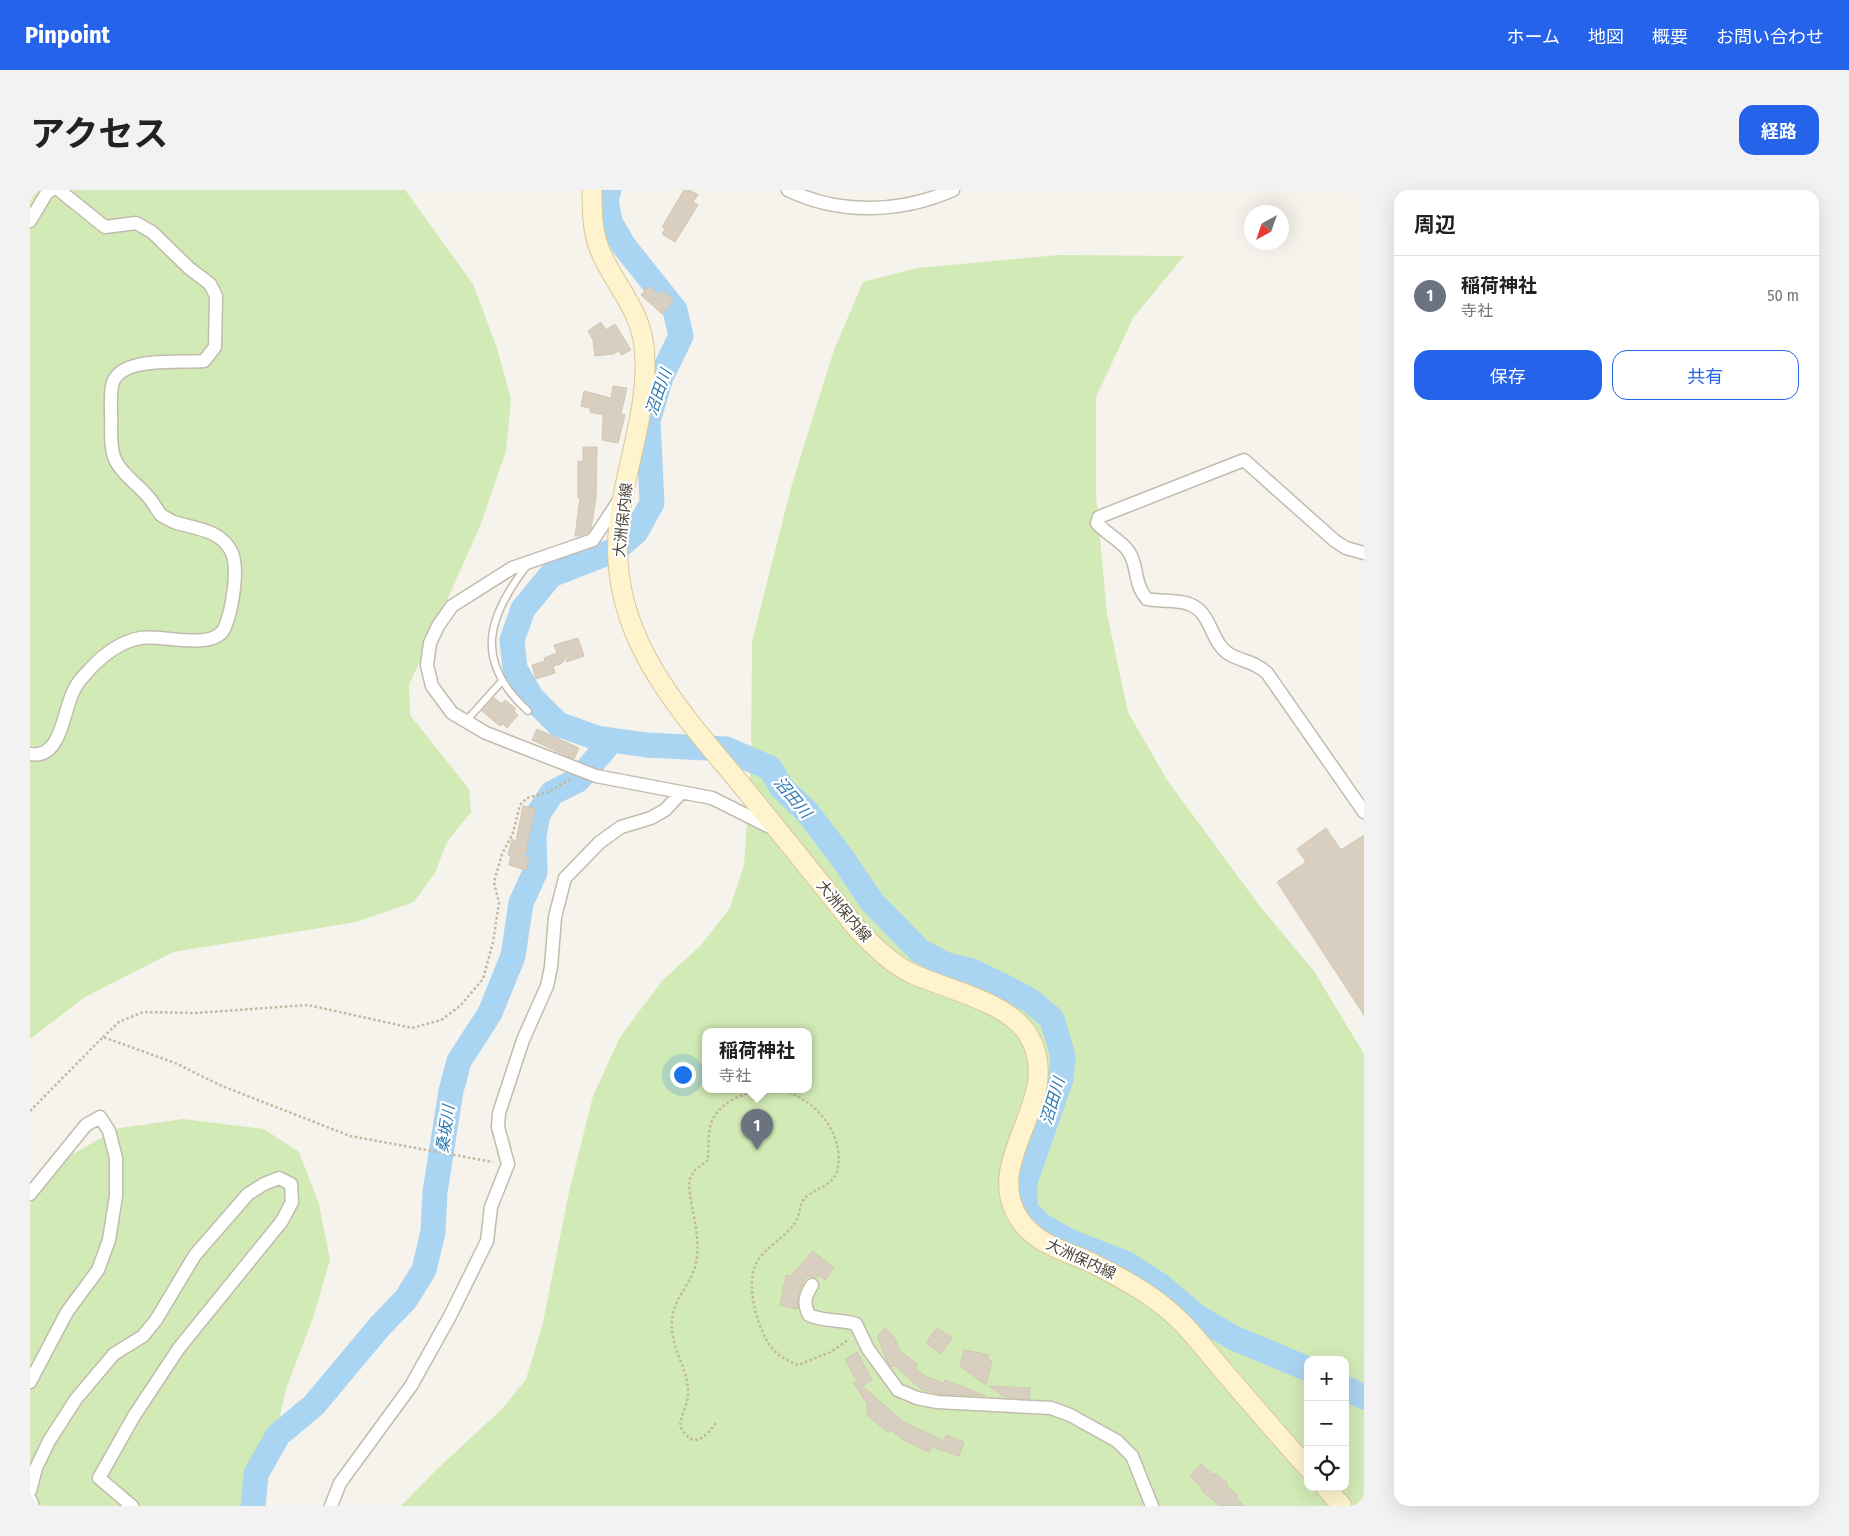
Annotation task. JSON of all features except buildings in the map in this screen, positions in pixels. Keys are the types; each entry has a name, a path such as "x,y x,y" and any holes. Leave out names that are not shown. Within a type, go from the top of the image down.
{"main road":[{"name":"大洲保内線","path":"592,190 592,219 599,246 634,313 644,343 646,374 623,494 618,560 624,597 634,633 666,690 858,930 889,960 913,974 1004,1012 1018,1022 1027,1034 1035,1049 1039,1067 1039,1081 1036,1096 1009,1171 1010,1202 1027,1229 1042,1242 1129,1282 1170,1311 1304,1463"},
{"path":"1328,1491 1342,1506"}],"street":[{"path":"30,220 48,191 52,190"},
{"path":"30,754 39,756 48,752 56,742 74,689 101,657 120,645 141,638 200,641 214,638 224,630 234,587 232,552 211,532 174,522 161,515 150,499 118,466 113,454 111,437 111,396 114,380 124,368 137,364 204,361 215,347 216,296 210,284 189,268 152,232 136,223 105,227 58,190"},
{"path":"788,190 814,202 851,208 905,206 931,200 953,190"},
{"path":"1364,553 1346,548 1335,541 1244,460 1152,498 1122,507 1099,517 1097,523 1129,552 1134,563 1135,578 1140,591 1147,599 1190,604 1210,623 1214,635 1229,654 1258,664 1267,672 1364,812"},
{"path":"623,494 593,540 512,568 452,606 438,626 430,643 427,665 432,686 452,713 486,734 596,776 712,798 779,831"},
{"path":"331,1506 340,1483 411,1386 450,1316 487,1241 491,1207 508,1164 498,1127 499,1113 522,1040 547,986 551,967 555,917 565,878 600,842 622,828 651,818 665,810 682,793"},
{"path":"30,1194 86,1125 100,1117 109,1131 116,1158 116,1196 109,1240 98,1270 67,1312 30,1382"},
{"path":"30,1491 40,1459 76,1399 114,1354 142,1336 156,1320 195,1256 248,1194 264,1184 279,1178 291,1184 292,1202 282,1221 179,1348 134,1416 99,1478 132,1506"},
{"path":"812,1285 807,1293 804,1305 809,1315 822,1321 845,1320 856,1324 868,1349 898,1390 917,1398 937,1402 1051,1408 1070,1415 1117,1441 1132,1456 1152,1506"},
{"path":"30,1499 33,1506"}],"lane":[{"path":"528,711 512,697 502,681 494,660 493,625 501,605 513,584 529,563"},
{"path":"466,721 502,681"}],"path":[{"path":"30,1111 119,1022 143,1012 196,1013 308,1005 412,1028 441,1020 460,1006 483,979 493,942 499,903 494,882 502,854 512,834 520,805 528,798 546,793 574,778 582,770"},
{"path":"103,1037 175,1063 222,1086 350,1136 508,1164"},
{"path":"716,1423 703,1438 695,1440 685,1436 680,1426 688,1393 686,1378 672,1338 672,1318 678,1300 691,1280 698,1247 689,1180 695,1170 708,1160 712,1121 719,1108 734,1098 762,1093"},
{"path":"788,1093 806,1102 826,1120 837,1143 838,1167 834,1180 805,1197 800,1205 798,1219 788,1232 758,1260 753,1272 756,1314 772,1350 782,1358 798,1365 831,1352 860,1331"}],"green space":[{"path":"30,190 405,190 473,284 497,348 511,399 506,451 480,526 409,685 410,715 469,789 471,812 447,842 435,873 414,902 356,922 173,952 85,997 30,1039"},
{"path":"1058,255 1184,256 1133,318 1096,397 1096,495 1107,614 1128,712 1167,780 1259,905 1314,971 1364,1054 1364,1506 401,1506 435,1471 503,1408 526,1379 542,1327 569,1192 593,1096 620,1037 662,981 700,946 730,908 744,865 751,761 752,642 792,484 834,350 863,282 918,268"},
{"path":"183,1119 264,1129 299,1152 319,1204 330,1260 314,1315 286,1389 260,1506 30,1506 30,1204 71,1155 119,1128"}],"waterway":[{"name":"沼田川","path":"609,190 606,200 610,222 624,246 675,310 681,336 661,377 648,421 652,503 636,532 615,550 551,575 523,609 512,640 515,669 532,698 558,724 597,738 646,745 726,749 770,768 782,788 808,813 843,859 872,902 920,951 947,965 972,971 1003,986 1031,1001 1052,1019 1063,1056 1061,1079 1025,1182 1025,1209 1042,1226 1071,1242 1127,1264 1161,1286 1196,1316 1234,1338 1304,1367"},
{"name":"桑坂川","path":"253,1506 256,1474 278,1435 314,1405 380,1326 406,1299 424,1270 433,1232 435,1192 451,1091 459,1061 490,1013 513,956 521,903 535,872 534,836 538,814 552,793 578,780 612,740"},
{"name":"沼田川","path":"1349,1390 1364,1397"}],"place":[{"name":"稲荷神社","path":"757,1150"}]}
